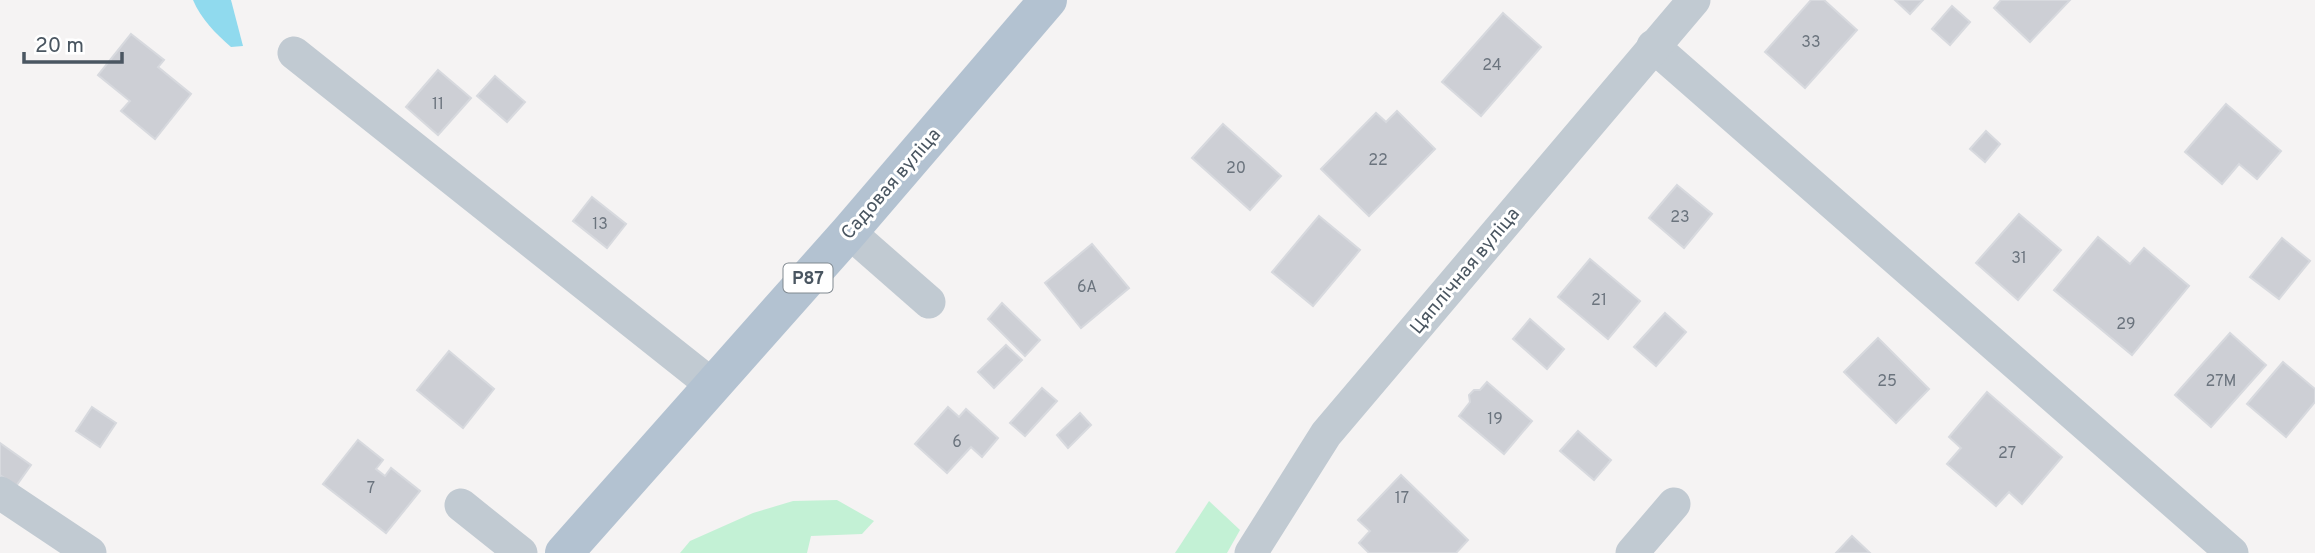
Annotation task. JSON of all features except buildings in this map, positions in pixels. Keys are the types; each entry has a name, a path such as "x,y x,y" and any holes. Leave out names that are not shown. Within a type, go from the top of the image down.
{"main road":[{"name":"Садовая вуліца","path":"564,553 849,232 1048,0"}],"street":[{"name":"Цяплічная вуліца","path":"1251,553 1326,434 1694,0"},
{"path":"1653,46 2232,553"},
{"path":"294,53 712,384"},
{"path":"849,232 929,302"},
{"path":"0,493 90,553"},
{"path":"1632,553 1674,504"},
{"path":"461,505 521,553"}],"green space":[{"path":"837,500 874,521 862,534 811,536 807,553 680,553 690,541 753,513 793,501"},
{"path":"1209,501 1240,530 1227,553 1175,553"}],"water":[{"path":"193,0 231,0 243,46 231,47 225,42 205,20"}]}
